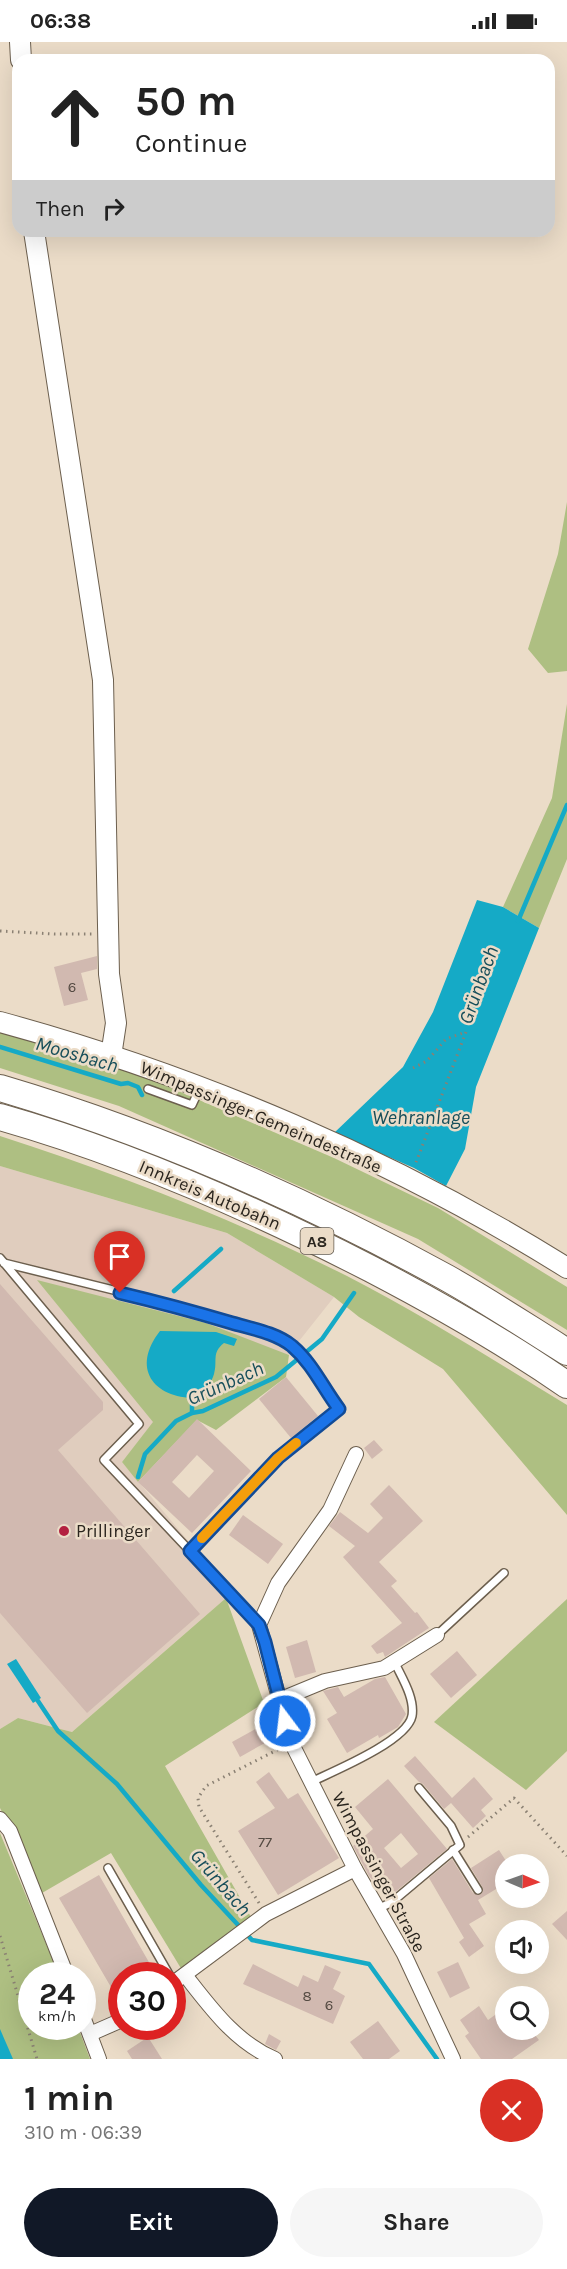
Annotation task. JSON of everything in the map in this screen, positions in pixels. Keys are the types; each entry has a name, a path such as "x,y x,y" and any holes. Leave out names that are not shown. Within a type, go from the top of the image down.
{"highway":[{"name":"Innkreis Autobahn","path":"0,1088 145,1136 322,1213 448,1279 567,1352"},
{"name":"Innkreis Autobahn","path":"0,1117 138,1165 217,1196 311,1239 436,1304 567,1385"}],"street":[{"path":"35,237 103,680 108,934 110,981 116,1023 111,1056"},
{"name":"Wimpassinger Gemeindestraße","path":"0,1022 111,1056 200,1087 308,1132 496,1226 567,1268"},
{"path":"259,1625 278,1583 330,1510 356,1454"},
{"name":"Wimpassinger Straße","path":"259,1625 291,1742 355,1869 404,1954 453,2059"},
{"path":"279,1700 325,1681 384,1668 437,1635"},
{"path":"0,1819 10,1831 61,1962"},
{"path":"186,1971 266,1914 355,1869"},
{"path":"186,1989 244,2041 275,2059"},
{"path":"92,2040 99,2059"}],"lane":[{"path":"148,1089 192,1105 200,1087"},
{"path":"2,1260 177,1306 270,1334 291,1345 307,1360 339,1409 278,1458 190,1551"},
{"path":"2,1260 139,1424 104,1460 259,1625"},
{"path":"437,1635 504,1574"},
{"path":"311,1782 383,1747 405,1728 412,1718 412,1707 410,1696 395,1663"},
{"path":"378,1909 392,1902 459,1845 451,1826 419,1788"},
{"path":"453,1850 478,1890"},
{"path":"108,1868 165,1962"}],"path":[{"path":"0,931 108,934"},
{"path":"408,1180 466,1032 446,1039 427,1061 413,1068"},
{"path":"266,1914 199,1807 198,1798 206,1786 291,1742"},
{"path":"459,1845 514,1798 567,1856"},
{"path":"0,1936 37,2059"}],"shaded area":[{"path":"0,1166 227,1233 334,1297 280,1365 174,1396 122,1462 199,1554 226,1598 72,1732 18,1718 0,1729"}],"green space":[{"path":"567,502 567,671 548,673 528,649 558,554"},
{"path":"567,704 567,859 539,928 503,907 552,798"},
{"path":"0,1032 132,1071 334,1158 438,1208 567,1287 567,1330 418,1239 119,1106 0,1068"},
{"path":"0,1136 176,1199 305,1255 403,1306 567,1405 567,1515 443,1369 359,1317 334,1297 227,1233 0,1166"},
{"path":"37,1280 206,1323 289,1355 286,1377 216,1430 197,1420 138,1482 122,1462 153,1422"},
{"path":"226,1598 264,1703 165,1766 251,1917 186,1974 186,1962 177,1962 111,1853 42,1893 0,1808 0,1729 18,1718 72,1732"},
{"path":"567,1599 567,1751 526,1790 434,1722"},
{"path":"0,1833 54,1962 18,1962 18,2040 83,2040 90,2059 0,2059"}],"water":[{"name":"Wehranlage","path":"477,900 503,907 539,928 476,1087 465,1149 446,1186 414,1168 334,1133 403,1067 433,1012"},
{"path":"160,1331 216,1332 237,1339 234,1346 224,1343 218,1350 213,1377 201,1393 196,1398 181,1397 158,1387 147,1368 147,1357 151,1345"},
{"path":"16,1659 41,1698 33,1703 7,1664"},
{"path":"0,2029 13,2059 0,2059"}],"building":[{"path":"97,956 97,969 81,973 88,1000 64,1006 54,967"},
{"name":"Prillinger","path":"0,1284 103,1402 103,1410 58,1450 200,1614 87,1713 0,1613"},
{"path":"286,1377 318,1416 291,1438 259,1399"},
{"path":"197,1419 251,1471 192,1533 138,1482","holes":["197,1455 214,1471 189,1498 172,1482"]},
{"path":"374,1440 383,1450 372,1459 364,1448"},
{"path":"389,1485 423,1521 379,1562 397,1581 391,1586 415,1613 417,1612 429,1628 385,1657 383,1652 377,1654 371,1646 402,1623 343,1557 355,1546 329,1526 340,1512 368,1533 383,1518 370,1504"},
{"path":"243,1515 283,1544 268,1564 229,1535"},
{"path":"307,1640 316,1672 295,1678 286,1647"},
{"path":"457,1651 477,1675 451,1698 430,1674"},
{"path":"385,1677 406,1714 398,1727 379,1738 378,1735 347,1753 327,1719 337,1713 323,1691 338,1687 344,1697 375,1679"},
{"path":"275,1718 281,1739 263,1744 240,1757 232,1742 263,1725 262,1721"},
{"path":"415,1756 452,1798 474,1777 493,1799 481,1810 486,1816 473,1828 451,1803 444,1809 404,1766"},
{"path":"269,1772 288,1799 298,1793 339,1858 278,1895 238,1831 275,1808 256,1782"},
{"path":"388,1779 447,1849 388,1898 369,1876 353,1846 373,1829 355,1807","holes":["401,1833 418,1854 401,1868 384,1848"]},
{"path":"499,1850 502,1854 495,1854 495,1890 478,1900 486,1914 469,1924 484,1946 469,1957 459,1942 464,1938 429,1878 452,1859 473,1893 480,1895 483,1888 471,1868"},
{"path":"99,1875 149,1962 108,1962 108,1982 59,1898"},
{"path":"567,1911 567,1940 552,1924"},
{"path":"458,1962 470,1988 450,1998 437,1972"},
{"path":"253,1964 298,1987 303,1975 318,1982 325,1965 341,1972 333,1989 345,1996 333,2024 243,1984"},
{"path":"479,2006 488,2020 495,2015 495,2040 539,2040 512,2059 481,2059 465,2036 469,2033 460,2020"},
{"path":"378,2021 400,2051 389,2059 363,2059 350,2042"},
{"path":"269,2034 281,2041 276,2050 265,2044"},
{"path":"144,2040 150,2040 162,2059 132,2059 127,2051"}],"waterway":[{"name":"Grünbach","path":"518,921 567,805"},
{"name":"Moosbach","path":"0,1047 121,1084 128,1083 138,1087 142,1095"},
{"path":"174,1291 221,1249"},
{"name":"Grünbach","path":"138,1477 145,1454 176,1421 276,1377 322,1339 354,1293"},
{"path":"192,1398 192,1413"},
{"name":"Grünbach","path":"34,1695 58,1731 117,1784 201,1885 252,1940 369,1964 437,2059"}],"slow traffic":[{"path":"202,1538 278,1458 296,1443"}],"place":[{"name":"Prillinger","path":"64,1531"}],"route":[{"path":"120,1293 166,1303 270,1334 291,1345 312,1366 322,1386 339,1409 278,1458 190,1551 259,1625 285,1721"}]}
